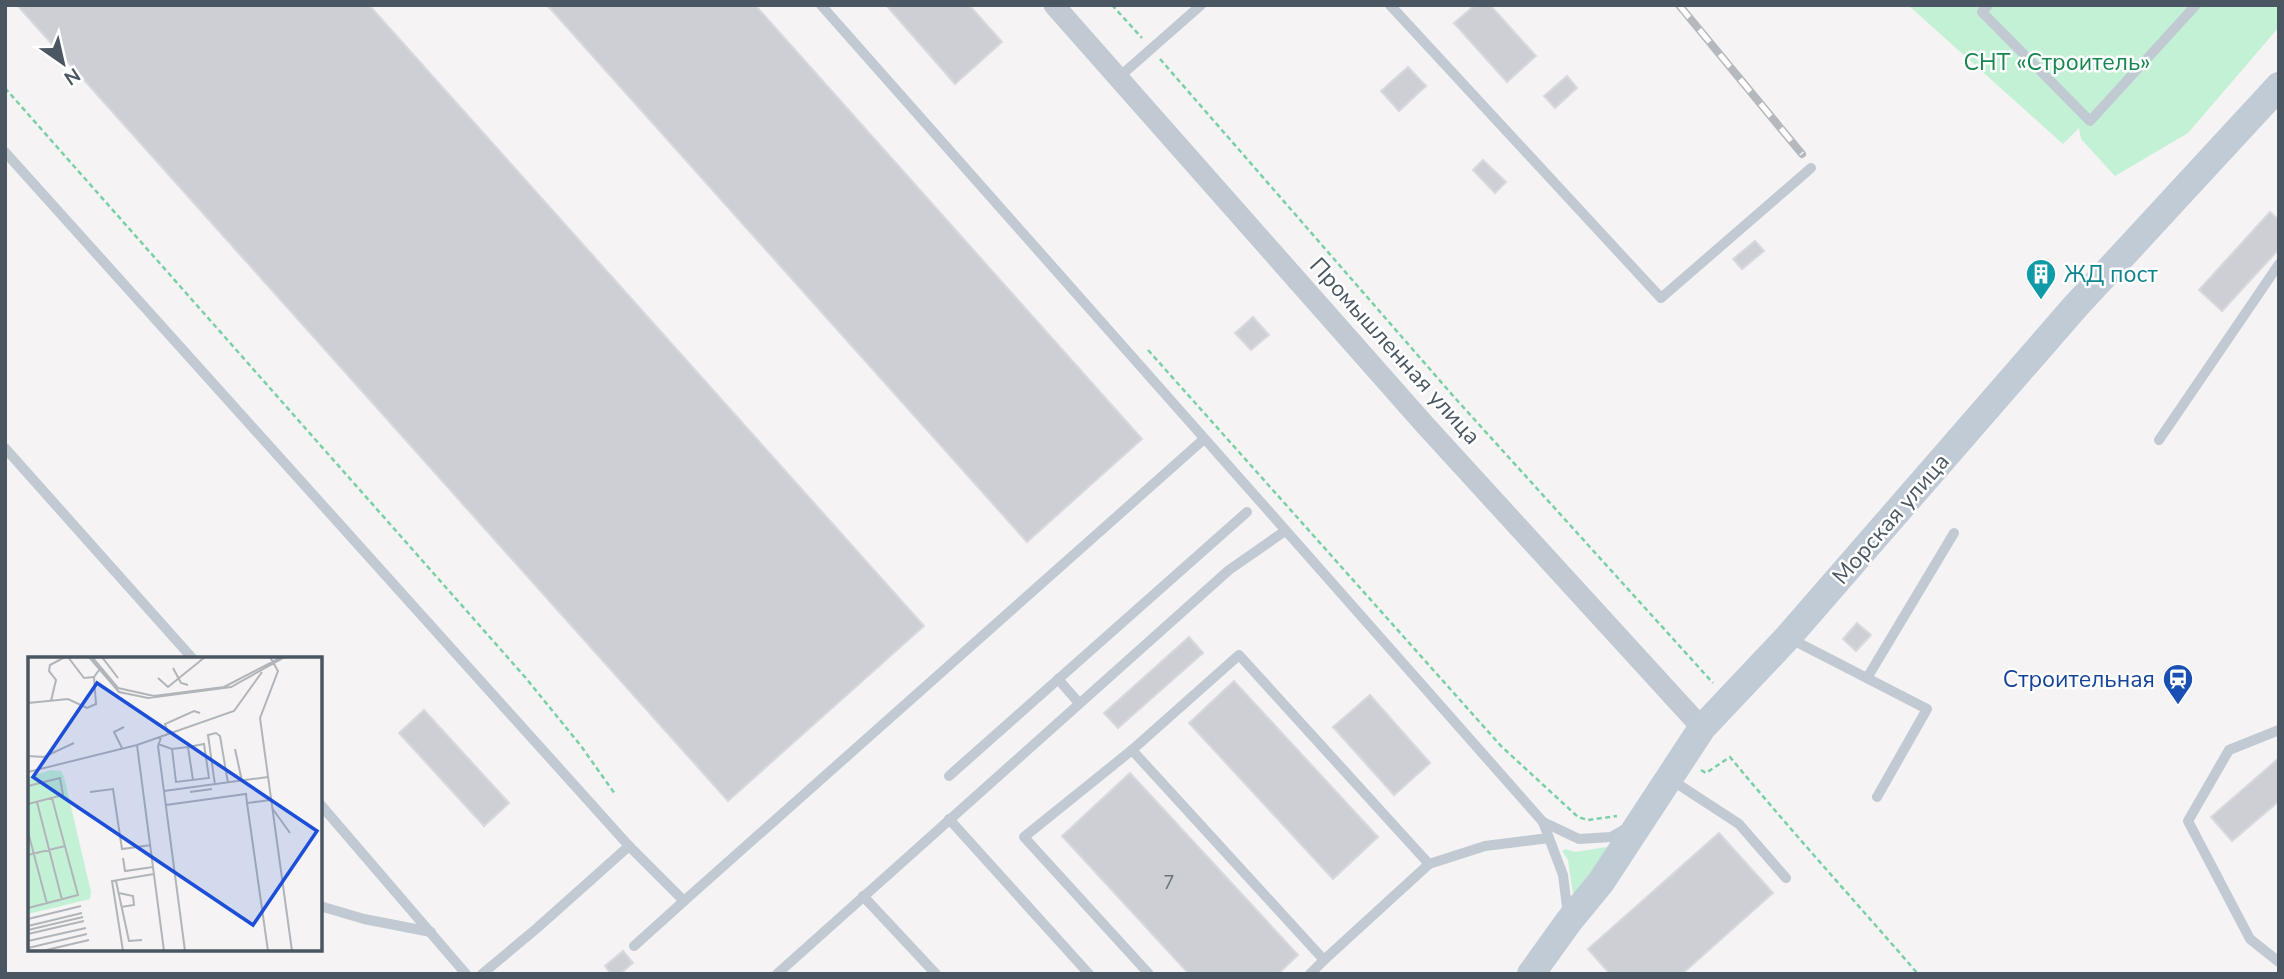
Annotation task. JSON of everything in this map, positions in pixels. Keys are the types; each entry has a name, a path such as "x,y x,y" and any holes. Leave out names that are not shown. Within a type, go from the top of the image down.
{"street":[{"name":"Промышленная улица","path":"1054,5 1425,425 1702,728"},
{"name":"Морская улица","path":"1538,968 1569,921 1601,882 1630,819 1676,769 1702,728 1788,637 2074,308 2279,86"}],"lane":[{"path":"821,5 1543,822 1563,875 1569,921"},
{"path":"1118,78 1202,5"},
{"path":"1390,5 1661,298 1811,168"},
{"path":"1988,5 1982,12 2090,121 2196,5"},
{"path":"5,152 629,846 684,901"},
{"path":"2159,440 2279,264"},
{"path":"635,946 1204,439"},
{"path":"5,448 191,657"},
{"path":"949,776 1247,512"},
{"path":"776,974 1229,569 1285,531"},
{"path":"1867,678 1954,533"},
{"path":"1788,637 1927,709 1877,797"},
{"path":"1149,974 1024,837 1132,750 1239,655 1429,864"},
{"path":"1058,679 1079,703"},
{"path":"2279,730 2229,750 2188,821 2250,939 2279,962"},
{"path":"1132,750 1324,960"},
{"path":"1676,769 1739,824 1786,878"},
{"path":"322,806 466,974"},
{"path":"949,819 1089,974"},
{"path":"1543,822 1579,839 1611,837 1630,819"},
{"path":"1310,974 1429,864 1485,846 1549,838"},
{"path":"482,974 537,929 629,846"},
{"path":"863,896 936,974"},
{"path":"322,907 364,919 431,932"}],"path":[{"path":"1112,5 1455,398 1714,684"},
{"path":"5,88 525,677 581,746 615,794"},
{"path":"1143,345 1501,746 1578,817 1588,820 1630,819"},
{"path":"1676,769 1706,773 1730,757 1796,837 1824,865 1918,974"}],"green space":[{"name":"СНТ «Строитель»","path":"1908,5 2279,5 2279,27 2188,133 2115,176 2081,139 2079,128 2063,144"},
{"path":"1607,847 1608,851 1599,867 1573,894 1568,860 1562,851 1566,849 1575,852"}],"building":[{"path":"17,5 369,5 924,626 728,801"},
{"path":"547,5 755,5 1142,439 1027,542"},
{"path":"886,5 969,5 1002,42 955,84"},
{"path":"1475,5 1490,5 1536,56 1507,82 1454,23"},
{"path":"1408,67 1426,86 1399,111 1381,91"},
{"path":"1567,76 1577,88 1555,108 1544,96"},
{"path":"1483,160 1506,182 1495,193 1473,170"},
{"path":"2270,212 2279,220 2279,249 2222,311 2199,290"},
{"path":"1755,241 1764,251 1742,269 1733,259"},
{"path":"1253,317 1269,335 1251,350 1235,333"},
{"path":"1857,623 1871,635 1856,651 1843,639"},
{"path":"1189,637 1203,653 1118,728 1104,713"},
{"path":"1234,681 1378,837 1333,879 1189,723"},
{"path":"1370,695 1430,763 1394,795 1333,727"},
{"path":"424,710 509,803 484,826 399,733"},
{"path":"2279,758 2279,801 2232,841 2211,817"},
{"path":"1130,773 1298,955 1278,974 1189,974 1062,836"},
{"path":"1719,833 1773,893 1682,974 1610,974 1588,949"},
{"path":"623,951 633,963 620,974 611,974 605,966"}],"railway":[{"path":"1679,5 1802,154"}],"place":[{"name":"ЖД пост","path":"2041,301"},
{"name":"Строительная","path":"2178,706"}]}
